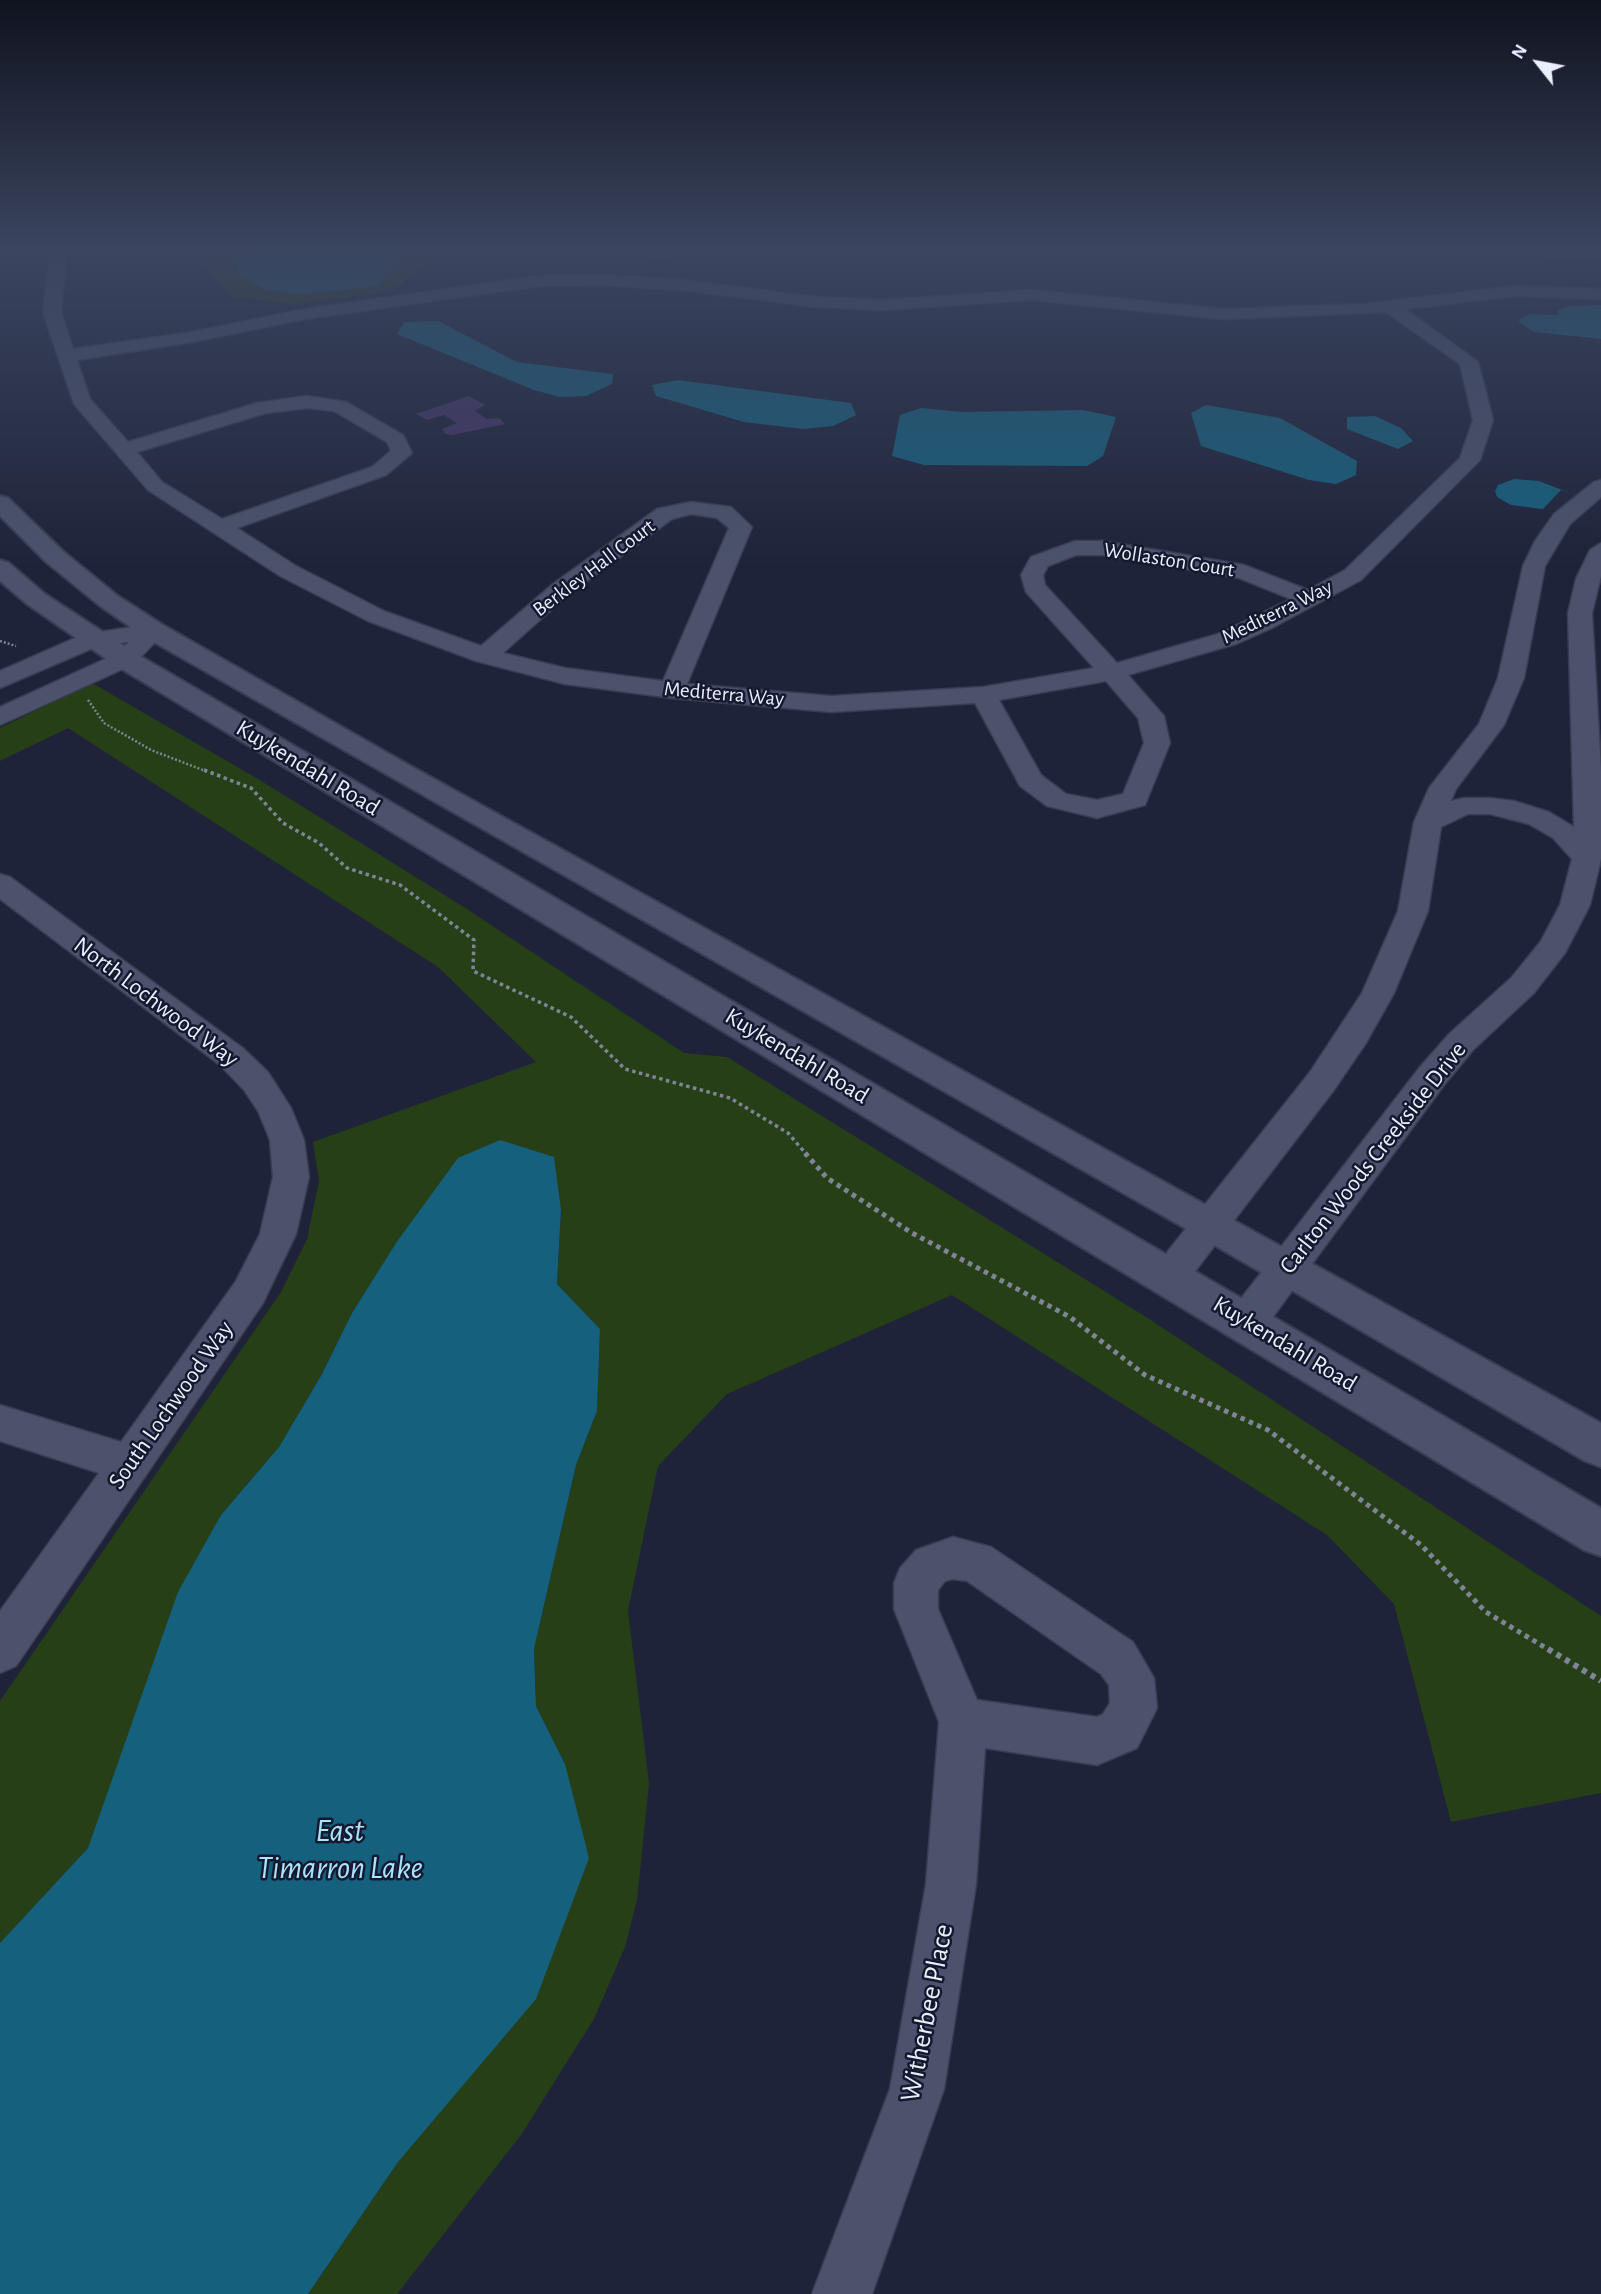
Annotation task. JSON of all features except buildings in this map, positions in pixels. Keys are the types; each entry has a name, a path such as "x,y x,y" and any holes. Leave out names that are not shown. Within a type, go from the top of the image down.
{"main road":[{"name":"Kuykendahl Road","path":"0,503 55,557 109,601 154,631 396,770 1211,1224 1601,1446"},
{"name":"Kuykendahl Road","path":"0,568 36,599 125,659 1247,1321 1601,1534"}],"street":[{"name":"Mediterra Way","path":"65,355 81,400 155,486 288,571 376,616 485,656 565,676 672,690 831,704 983,695 1109,673 1227,639 1311,599 1353,575 1470,460 1483,420 1469,362 1459,355"},
{"path":"1433,355 1478,391"},
{"path":"123,450 264,408 307,402 339,406 396,439 402,453 379,471 217,528"},
{"path":"1170,1276 1322,1081 1354,1035 1378,993 1413,911 1428,821 1443,788 1491,725 1511,678 1534,566 1562,519 1593,492"},
{"name":"Berkley Hall Court","path":"485,656 561,589 665,514 691,508 723,512 741,527 672,690"},
{"name":"Wollaston Court","path":"1109,673 1034,587 1032,575 1039,562 1075,548 1103,548 1212,565 1265,577 1311,599"},
{"name":"Carlton Woods Creekside Drive","path":"1247,1321 1432,1076 1461,1042 1523,985 1554,946 1575,905 1587,858 1589,802 1580,613 1588,579 1601,550"},
{"path":"1534,566 1588,579"},
{"path":"0,680 93,639 154,631"},
{"path":"0,717 125,659 154,631"},
{"path":"983,695 1030,780 1057,800 1097,809 1135,799 1157,743 1151,716 1109,673"},
{"path":"1428,821 1464,806 1514,810 1539,818 1563,832 1587,858"},
{"name":"North Lochwood Way","path":"0,884 232,1057 257,1081 274,1108 287,1140"},
{"name":"South Lochwood Way","path":"0,1650 256,1280 278,1234 291,1177 287,1140"},
{"path":"0,1423 130,1464"},
{"name":"Witherbee Place","path":"842,2294 917,2089 951,1884 963,1721 916,1609 916,1583 930,1565 953,1558 976,1562 1117,1658 1131,1678 1134,1708 1120,1731 1097,1741 963,1721"}],"path":[{"path":"0,641 17,646 43,662"},
{"path":"78,681 104,723 151,750 251,788 283,823 319,842 347,868 400,885 474,940 472,971 571,1017 625,1069 730,1098 788,1133 827,1178 912,1233 1070,1317 1145,1375 1268,1430 1421,1545 1486,1612 1601,1681"}],"green space":[{"path":"92,683 258,779 467,909 684,1053 727,1057 1146,1317 1601,1616 1601,1793 1451,1822 1394,1604 1327,1535 952,1295 727,1394 658,1466 628,1611 649,1783 637,1900 625,1947 594,2019 521,2135 397,2294 308,2294 398,2162 565,1764 536,1706 534,1649 576,1465 597,1411 600,1329 557,1284 561,1210 396,1243 352,1313 322,1374 279,1447 221,1515 88,1848 0,1943 0,1701 281,1292 307,1239 319,1181 313,1142 536,1062 438,967 68,728 0,761 0,728"}],"water":[{"path":"449,355 504,355 517,362 613,374 612,384 586,396 560,397 534,390"},
{"path":"678,380 851,403 856,415 833,426 803,429 744,422 656,396 652,385"},
{"path":"1206,405 1280,418 1357,461 1356,475 1336,484 1309,480 1201,446 1191,413"},
{"path":"921,408 963,412 1083,410 1116,417 1103,456 1087,466 924,465 892,456 900,415"},
{"path":"1375,416 1401,428 1413,441 1398,449 1347,429 1347,417"},
{"path":"1514,479 1539,481 1601,505 1601,531 1542,509 1511,505 1497,497 1495,491 1498,485"},
{"name":"East Timarron Lake","path":"500,1140 554,1157 561,1210 557,1284 600,1329 597,1411 576,1465 534,1649 536,1706 565,1764 589,1858 536,1999 398,2162 308,2294 0,2294 0,1943 88,1848 178,1592 221,1515 279,1447 322,1374 352,1313 396,1243 458,1158"}],"pier":[{"path":"1561,490 1601,503 1601,533 1541,511"}]}
